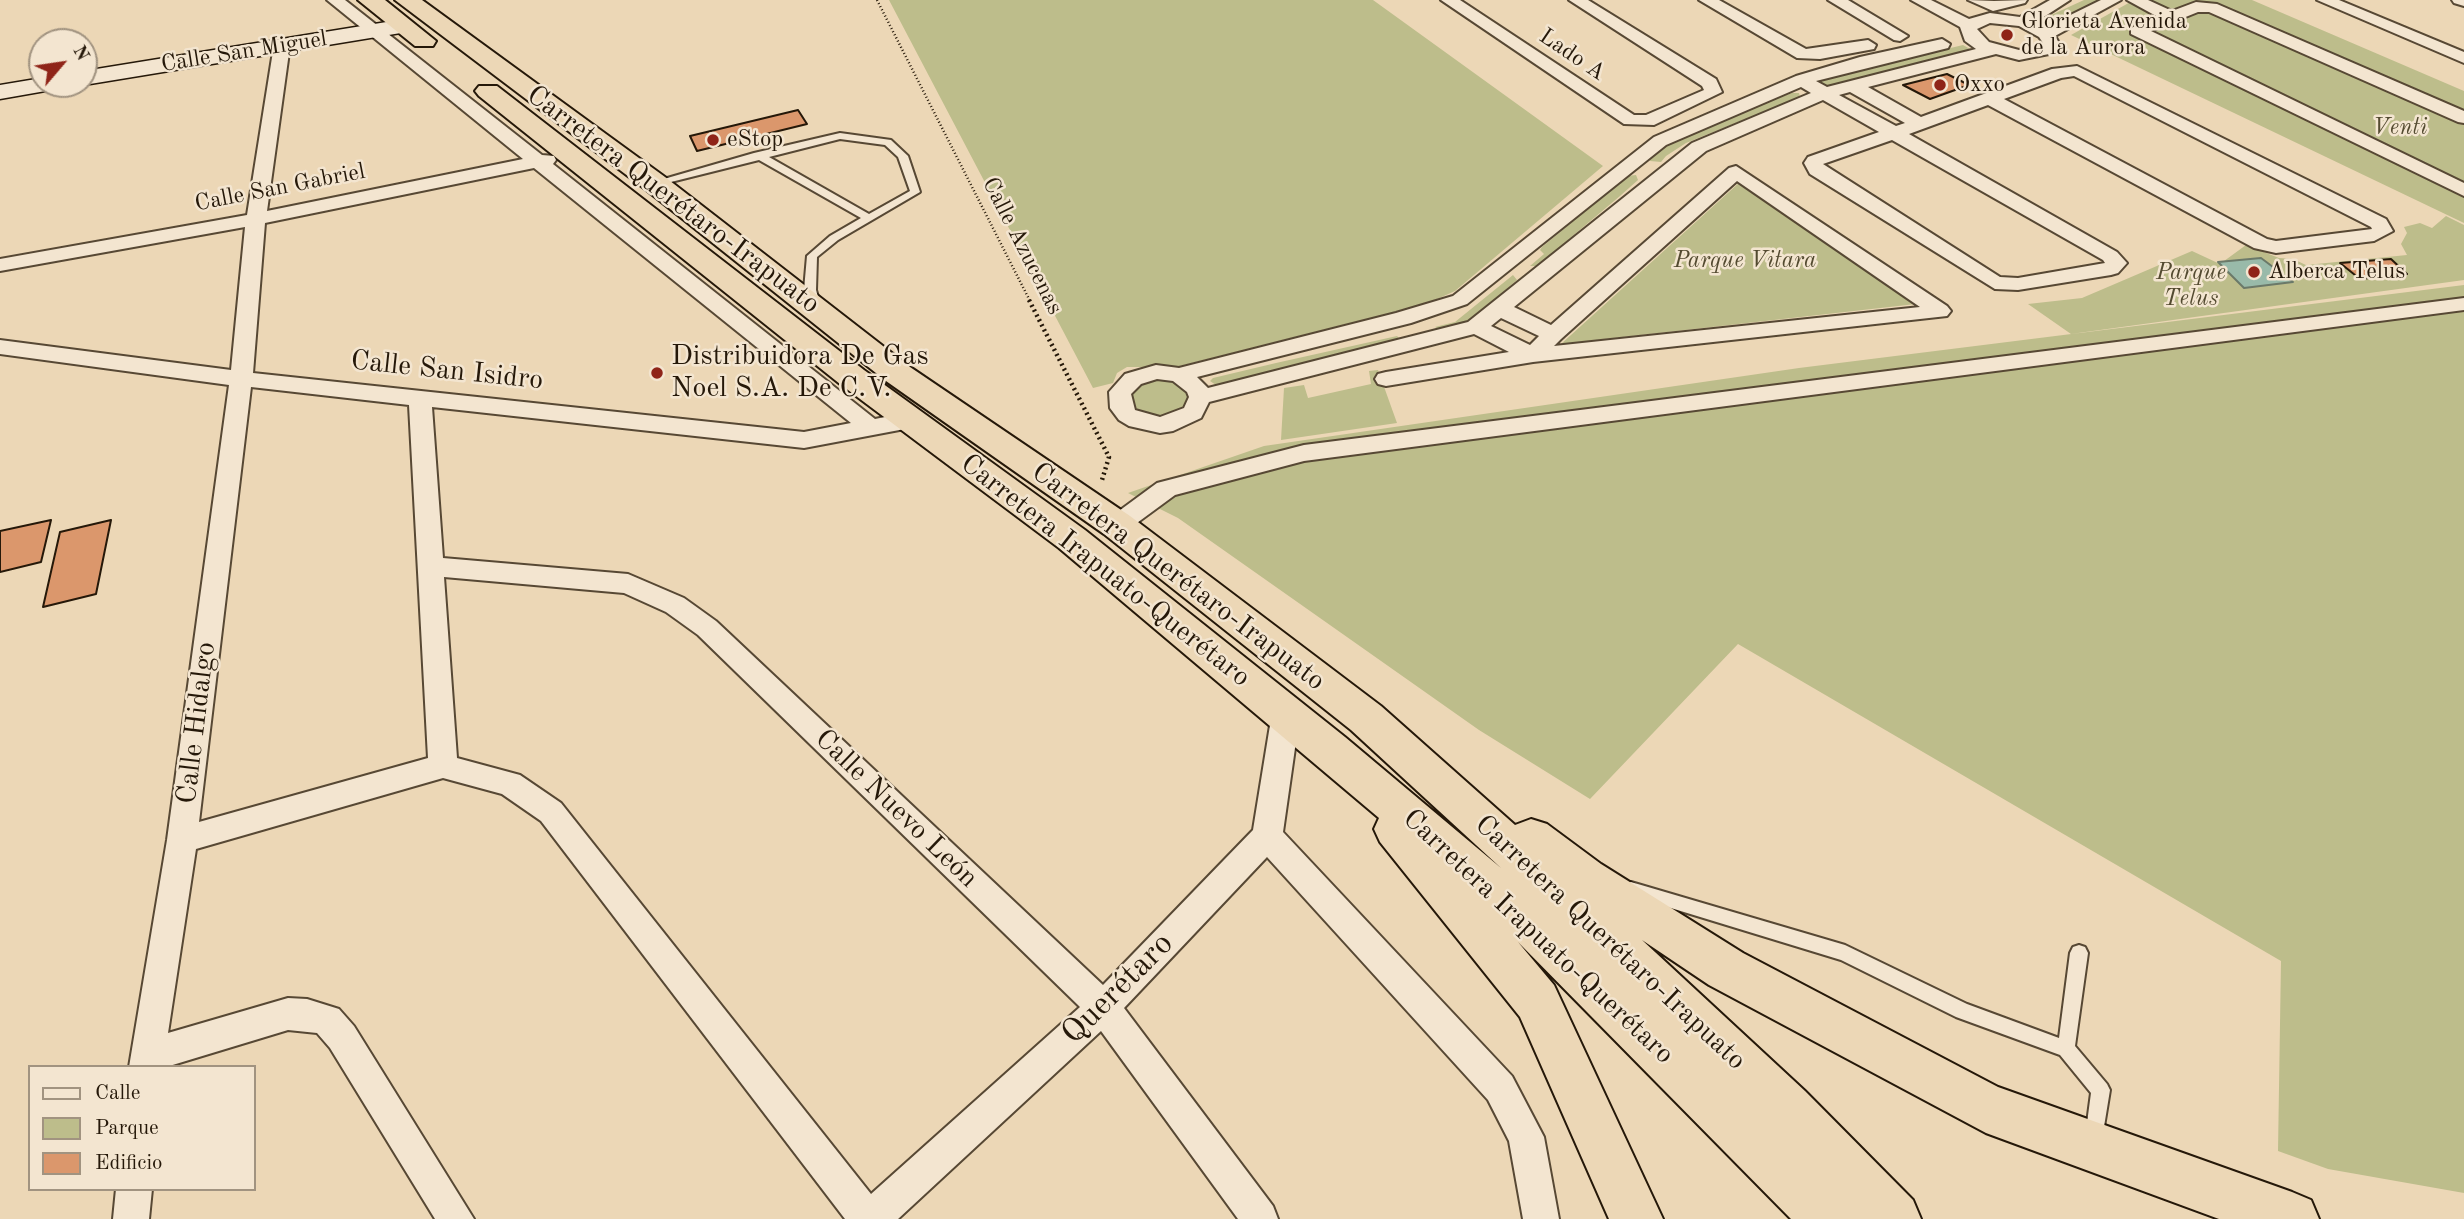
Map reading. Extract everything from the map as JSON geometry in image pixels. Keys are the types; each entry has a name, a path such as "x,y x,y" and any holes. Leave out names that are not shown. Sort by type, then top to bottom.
{"highway":[{"name":"Carretera Irapuato-Querétaro","path":"370,0 569,155 846,390 910,419 1072,539 1330,749 1516,909 1747,1134 1829,1219"},
{"name":"Carretera Querétaro-Irapuato","path":"395,19 655,183 898,373 1106,518 1366,718 1595,927 1787,1109 1894,1219"},
{"path":"1366,718 1585,878 1726,969 1986,1108 2292,1219"},
{"path":"1330,749 1537,1001 1636,1219"}],"street":[{"path":"335,0 395,19 536,162 846,390 872,428"},
{"name":"Lado A","path":"1449,0 1623,117 1636,122 1648,121 1710,95 1714,88 1577,0"},
{"path":"1707,0 1802,54 1820,54 1900,36 1836,0"},
{"path":"1919,0 1970,31 1992,50"},
{"path":"1200,397 1423,343 1476,327 1699,147 1825,93 1852,85 1992,50 2019,55 2042,53 2051,43 2046,34 2023,22 1990,18 1954,0"},
{"path":"1976,0 1993,6 2020,0"},
{"path":"2023,22 2062,0"},
{"path":"2135,0 2163,20"},
{"path":"2325,0 2464,58"},
{"path":"2046,34 2112,1 2163,20"},
{"path":"2464,118 2215,9 2196,6 2137,31 2464,190"},
{"path":"1179,375 1197,388 1200,397 1193,413 1173,423 1160,425 1137,421 1121,408 1120,392 1133,379 1156,372 1179,375 1445,306 1468,294 1634,161 1672,135 1802,80 1970,31 1990,18"},
{"name":"Calle San Miguel","path":"98,76 282,45 395,19"},
{"name":"Calle Hidalgo","path":"147,1061 182,840 241,379 256,219 282,45"},
{"path":"1802,80 1894,133 2110,256 2117,263 2116,267 2018,284 1995,283 1812,165 1815,161 1894,133 1991,99 2059,74 2071,71 2084,74 2379,223 2383,231 2374,235 2276,247 2261,244 1991,99"},
{"path":"1852,85 1920,124"},
{"path":"0,92 28,87"},
{"name":"Calle San Gabriel","path":"0,265 256,219 569,155"},
{"path":"1634,161 1665,173"},
{"path":"1386,379 1533,355 1940,311 1736,173 1553,334 1533,355"},
{"path":"1106,518 1184,482 1304,453 2464,304"},
{"path":"1500,309 1553,334"},
{"path":"1403,318 1423,343"},
{"path":"1476,327 1533,355"},
{"name":"Calle San Isidro","path":"0,347 241,379 804,440 910,419"},
{"path":"821,438 846,390"},
{"path":"420,397 443,766"},
{"name":"Calle Nuevo León","path":"431,566 628,584 675,605 707,628 1103,1007 1260,1219"},
{"path":"1286,713 1267,836 1500,1088 1526,1137 1541,1219"},
{"path":"182,840 443,766 509,783 551,812 870,1219"},
{"name":"Querétaro","path":"870,1219 1103,1007 1267,836"},
{"path":"147,1061 288,1014 327,1020 342,1037 456,1219"},
{"path":"131,1219 134,1191"}],"lane":[{"path":"655,183 840,136 888,142 903,156 915,191 834,238 812,256 810,289 816,309"},
{"path":"758,155 870,219"},
{"path":"1585,878 1675,900 1845,953 1962,1011 2066,1049 2101,1090 2093,1147"},
{"path":"2066,1049 2078,953"}],"path":[{"name":"Calle Azucenas","path":"877,0 1109,457 1106,518"}],"green space":[{"path":"889,0 1373,0 1603,166 1455,291 1426,304 1176,367 1127,367 1117,373 1113,383 1093,388"},
{"path":"2084,0 2106,0 2051,26 2038,21"},
{"name":"Venti","path":"2134,0 2252,0 2464,91 2464,223 2071,35"},
{"path":"1963,45 1970,49 1829,87 1820,84 1819,80"},
{"path":"1792,93 1799,93 1800,97 1686,143 1661,162 1650,161 1651,156 1670,144 1740,112"},
{"path":"1636,175 1638,180 1620,196 1537,266 1530,266 1544,254 1540,250 1542,247 1627,176"},
{"name":"Parque Vitara","path":"1740,182 1916,304 1561,344"},
{"name":"Parque Telus","path":"2446,216 2464,225 2464,280 2071,334 2028,304 2082,298 2192,251 2220,264 2246,245 2306,265 2407,255 2401,244 2407,233 2404,227 2420,223 2432,228"},
{"path":"1513,275 1517,280 1465,325 1444,332 1435,327 1455,322"},
{"path":"2464,285 2464,1193 2328,1169 2278,1151 2281,961 1738,644 1590,799 1479,730 1178,518 1128,493 1264,446 1799,368"},
{"path":"1397,336 1400,339 1391,344 1216,385 1210,381 1213,378"},
{"path":"1378,370 1397,423 1281,440 1284,388 1304,385 1308,398 1371,384 1369,371"},
{"path":"1159,377 1178,381 1188,392 1186,406 1162,417 1136,411 1130,406 1129,393 1140,382"}],"shaded area":[{"name":"Alberca Telus","path":"2261,258 2293,282 2244,288 2218,262"}],"building":[{"path":"1947,74 1969,85 1930,99 1903,85"},
{"path":"798,110 807,124 697,151 690,136"},
{"path":"2391,259 2407,274 2360,279 2340,263"},
{"path":"51,520 41,562 0,572 0,531"},
{"path":"111,520 96,594 43,607 60,532"}],"place":[{"name":"Glorieta Avenida de la Aurora","path":"2007,35"},
{"name":"Oxxo","path":"1940,85"},
{"name":"eStop","path":"713,140"},
{"name":"Alberca Telus","path":"2254,272"},
{"name":"Distribuidora De Gas Noel S.A. De C.V.","path":"657,373"}]}
